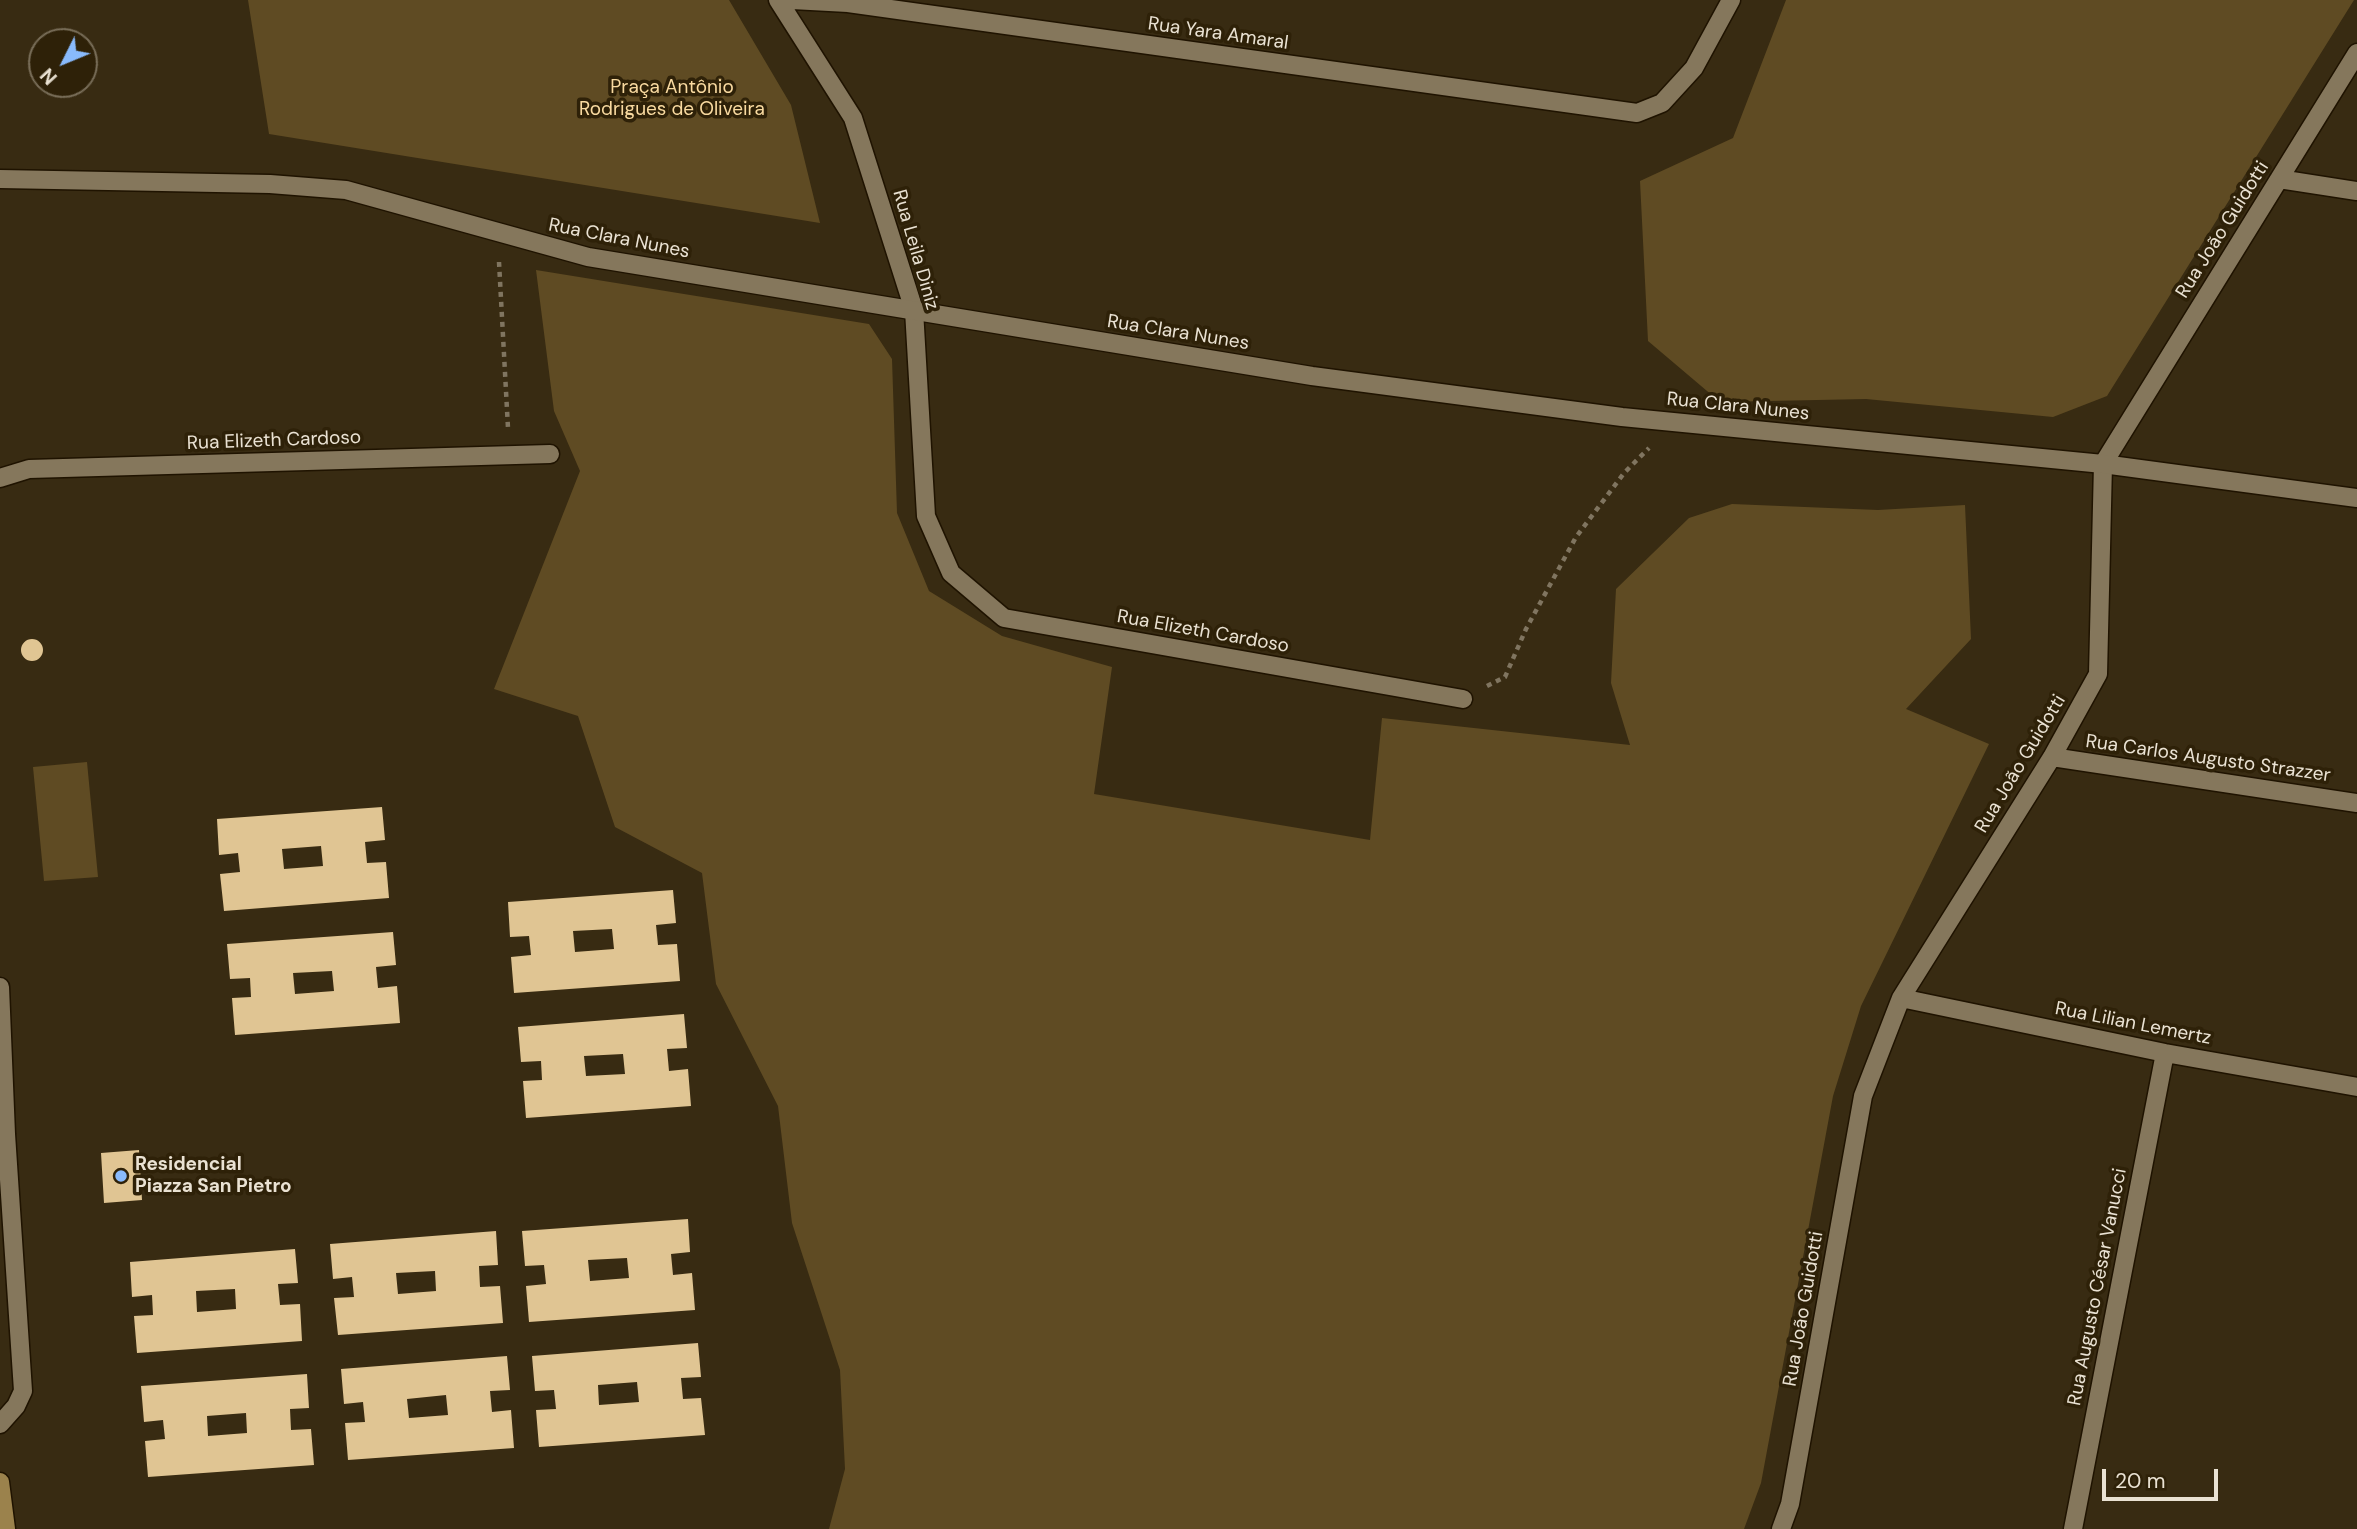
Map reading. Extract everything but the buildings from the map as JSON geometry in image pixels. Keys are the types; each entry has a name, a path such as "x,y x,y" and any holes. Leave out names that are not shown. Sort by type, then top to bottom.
{"main road":[{"path":"0,1482 6,1529"}],"street":[{"name":"Rua Leila Diniz","path":"778,0 853,118 914,310 926,516 951,573"},
{"name":"Rua Yara Amaral","path":"792,0 848,3 1637,113 1662,103 1694,68 1731,0"},
{"name":"Rua João Guidotti","path":"1781,1529 1790,1504 1863,1096 1901,998 2052,757 2098,674 2104,464 2357,53"},
{"name":"Rua Clara Nunes","path":"0,179 270,184 346,190 588,257 1311,376 1674,422 2104,464 2357,498"},
{"path":"2279,179 2357,191"},
{"name":"Rua Elizeth Cardoso","path":"0,478 29,469 550,454"},
{"name":"Rua Elizeth Cardoso","path":"951,573 1004,618 1463,699"},
{"name":"Rua Carlos Augusto Strazzer","path":"2052,757 2357,803"},
{"path":"0,987 6,1134 23,1391 16,1406 0,1424"},
{"name":"Rua Lilian Lemertz","path":"1901,998 2165,1053 2357,1087"},
{"name":"Rua Augusto César Vanucci","path":"2073,1529 2165,1053"}],"path":[{"path":"498,233 509,454"},
{"path":"1463,699 1505,677 1526,629 1576,537 1624,473 1674,422"}],"green space":[{"name":"Praça Antônio Rodrigues de Oliveira","path":"248,0 729,0 791,105 820,223 269,134"},
{"path":"1786,0 2354,0 2107,396 2053,417 1866,399 1720,402 1648,341 1640,181 1733,138"},
{"path":"536,270 869,324 892,359 897,513 929,591 1002,636 1112,667 1094,794 1370,840 1382,718 1630,745 1611,683 1616,589 1689,518 1732,504 1878,510 1965,505 1971,639 1906,709 1989,744 1861,1006 1833,1096 1761,1483 1744,1529 829,1529 845,1469 840,1370 792,1223 778,1106 716,984 702,873 615,827 578,716 494,689 580,471 554,411"},
{"path":"87,762 98,877 44,881 33,767"}],"place":[{"name":"Residencial Piazza San Pietro","path":"121,1176"}]}
